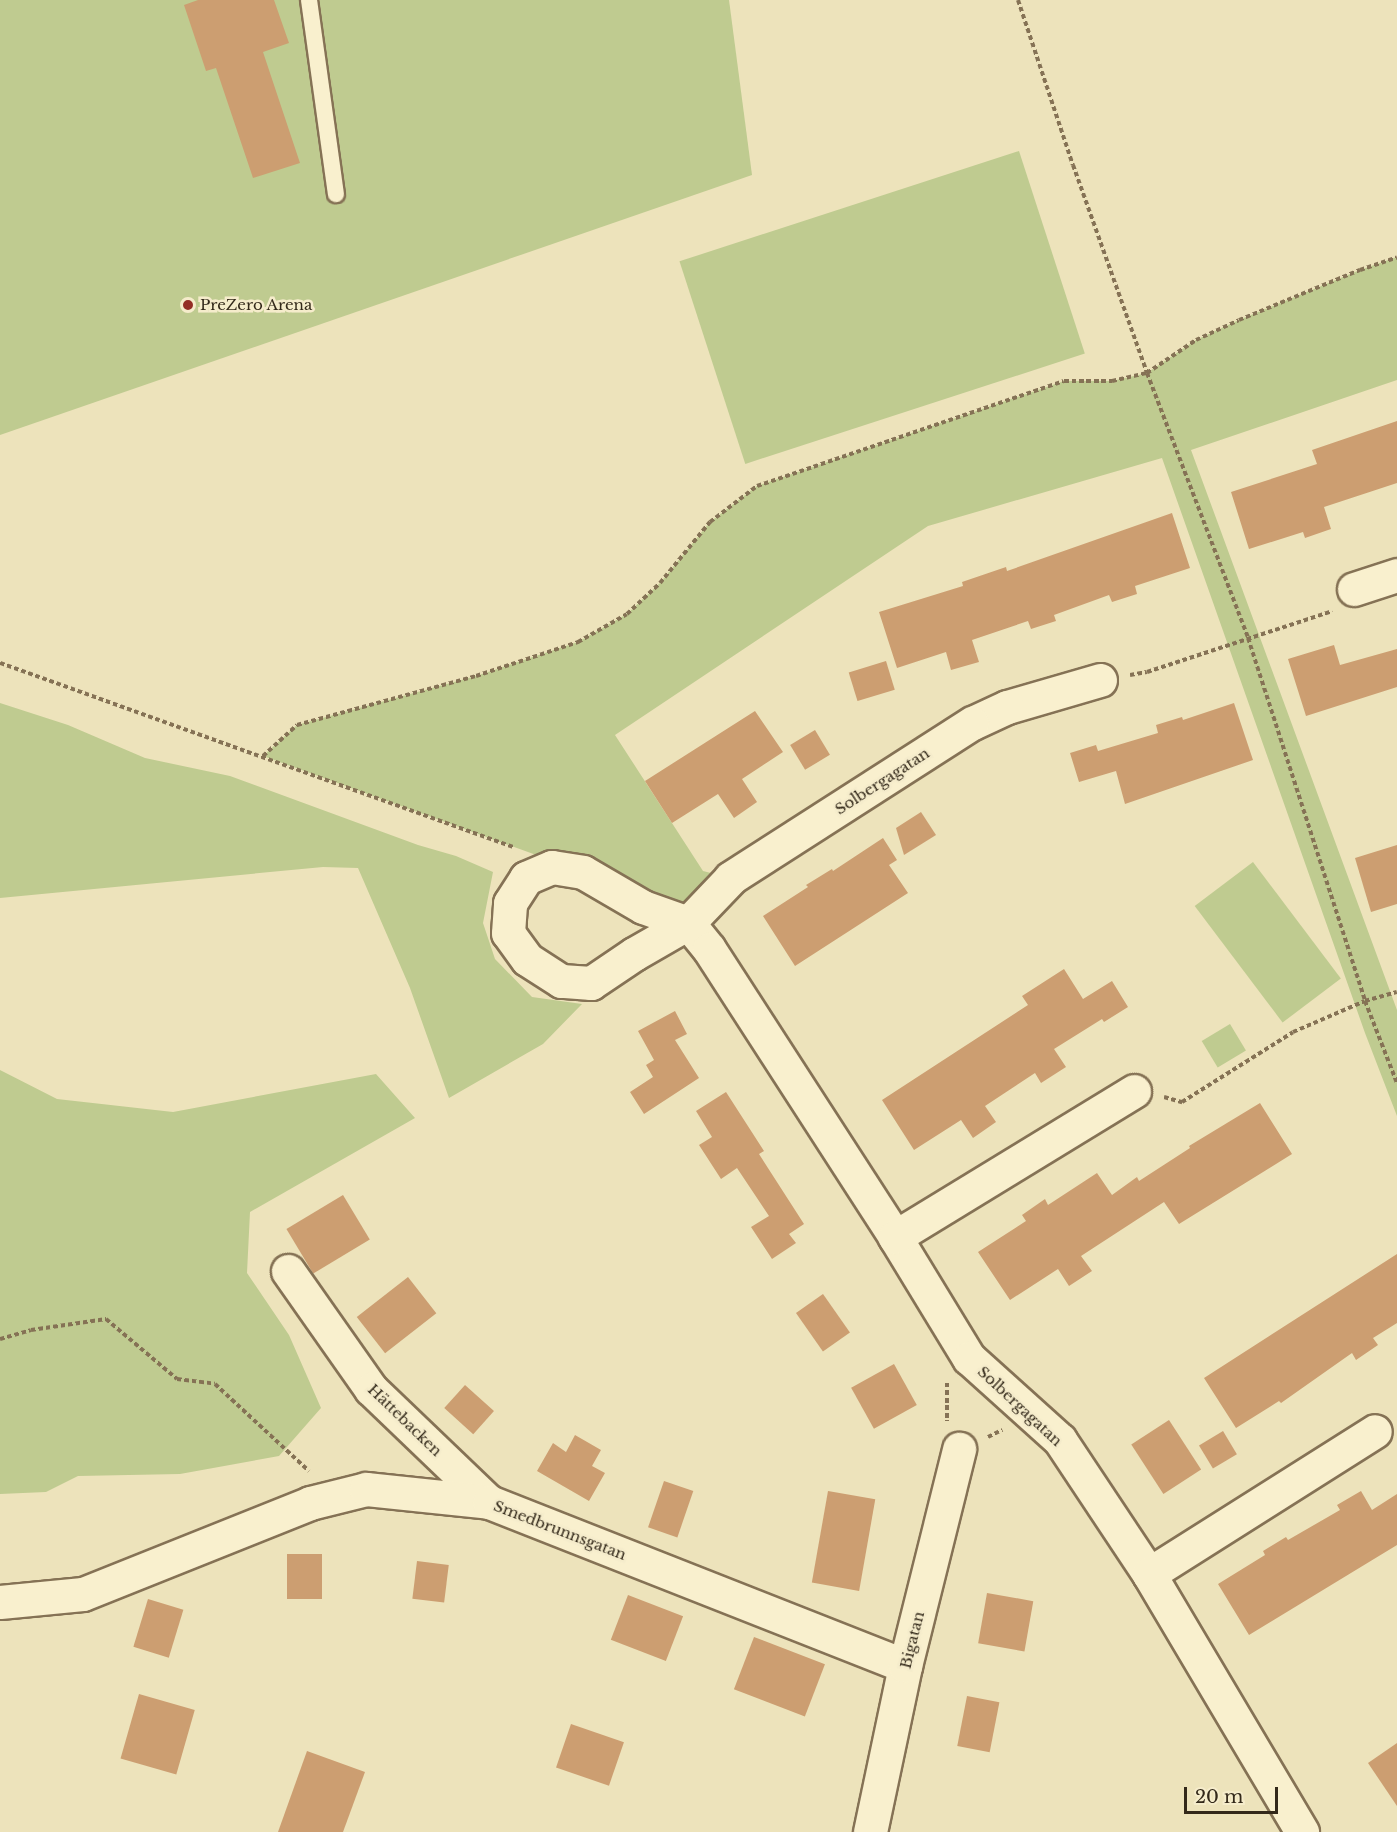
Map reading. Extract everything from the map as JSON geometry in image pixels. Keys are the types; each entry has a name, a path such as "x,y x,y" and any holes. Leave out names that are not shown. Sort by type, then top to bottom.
{"street":[{"path":"1354,589 1397,575"},
{"name":"Solbergagatan","path":"1100,680 1007,707 972,723 731,878 688,923 634,954 591,983 561,981 526,959 508,933 510,903 526,878 552,867 583,872 643,907 688,923 709,949 895,1237 969,1358 1060,1440 1149,1574 1302,1832"},
{"path":"895,1237 1134,1091"},
{"name":"Hättebacken","path":"288,1271 371,1389 489,1502"},
{"path":"1149,1574 1375,1431"},
{"name":"Bigatan","path":"870,1832 905,1666 959,1449"},
{"name":"Smedbrunnsgatan","path":"0,1602 83,1594 299,1507 366,1489 489,1502 905,1666"}],"lane":[{"path":"309,0 336,194"}],"path":[{"path":"1018,0 1073,165 1147,373 1248,638 1365,1001 1397,1083"},
{"path":"262,756 297,725 476,676 578,642 627,614 660,583 710,522 757,486 1064,381 1112,381 1147,373 1196,340 1239,320 1359,270 1397,257"},
{"path":"1100,680 1147,672 1336,609 1354,589"},
{"path":"0,663 519,849"},
{"path":"1134,1091 1182,1102 1293,1032 1365,1001 1397,992"},
{"path":"0,1339 31,1330 106,1319 177,1379 215,1384 336,1496"},
{"path":"953,1332 947,1366 947,1420 959,1449"}],"green space":[{"name":"PreZero Arena","path":"0,0 729,0 752,175 0,435"},
{"path":"1019,151 1085,354 745,464 679,261"},
{"path":"1397,257 1397,380 1191,450 1397,1010 1397,1116 1365,1033 1162,458 928,526 615,735 703,871 731,878 688,923 583,872 263,756 297,725 476,676 578,642 627,614 660,583 710,522 757,486 1064,381 1112,381 1147,373 1196,340 1239,320"},
{"path":"0,703 68,725 145,758 230,776 418,845 456,856 493,872 483,923 495,959 532,997 582,1004 543,1044 449,1098 410,988 358,868 323,867 0,898"},
{"path":"1253,862 1341,979 1283,1023 1195,906"},
{"path":"1230,1024 1246,1051 1218,1068 1202,1041"},
{"path":"0,1070 57,1099 173,1112 376,1074 415,1118 250,1212 247,1273 289,1335 321,1408 279,1456 180,1474 78,1476 46,1492 0,1494"}],"building":[{"path":"198,0 274,0 289,43 263,52 300,163 253,178 216,68 206,71 184,5"},
{"path":"1397,421 1397,483 1324,507 1331,529 1305,538 1303,532 1249,549 1231,492 1317,464 1312,450"},
{"path":"1172,513 1190,568 1135,586 1137,594 1112,602 1109,595 1054,615 1056,621 1031,629 1028,621 972,640 979,662 951,670 946,652 897,668 879,612 963,586 962,582 1006,567 1007,571"},
{"path":"1334,645 1340,665 1397,649 1397,687 1306,716 1288,659"},
{"path":"886,661 895,690 857,701 849,672"},
{"path":"1234,703 1253,760 1125,804 1116,771 1079,782 1070,753 1096,745 1098,751 1158,733 1156,725 1182,717 1183,720"},
{"path":"755,711 783,752 742,779 757,802 734,818 718,794 672,823 645,781"},
{"path":"815,730 830,755 805,770 790,745"},
{"path":"921,812 936,835 904,855 896,828"},
{"path":"883,838 897,860 889,865 908,893 795,966 763,916 808,887 806,885 832,869 833,871"},
{"path":"1397,845 1397,904 1371,912 1355,858"},
{"path":"1064,969 1083,999 1112,981 1128,1007 1104,1022 1102,1019 1054,1049 1066,1067 1041,1083 1035,1073 985,1106 996,1122 973,1138 961,1120 914,1150 882,1100 1028,1005 1022,996"},
{"path":"675,1011 687,1034 675,1040 699,1078 644,1114 630,1092 653,1077 646,1065 654,1060 638,1031"},
{"path":"726,1092 764,1151 759,1154 804,1224 789,1234 796,1243 772,1259 751,1227 769,1216 737,1168 721,1179 699,1145 712,1137 696,1111"},
{"path":"1260,1103 1292,1154 1179,1224 1164,1202 1081,1256 1092,1271 1069,1286 1058,1269 1010,1300 978,1252 1026,1221 1022,1215 1045,1199 1048,1205 1097,1173 1112,1195 1137,1177 1139,1181 1190,1148 1189,1146"},
{"path":"343,1195 370,1240 313,1274 286,1229"},
{"path":"1397,1254 1397,1323 1373,1338 1378,1345 1356,1360 1352,1353 1281,1403 1279,1401 1236,1428 1204,1378"},
{"path":"408,1277 436,1313 385,1353 357,1317"},
{"path":"823,1294 850,1333 823,1351 796,1313"},
{"path":"894,1364 917,1405 874,1429 851,1388"},
{"path":"465,1385 494,1411 473,1434 444,1408"},
{"path":"1169,1420 1201,1469 1163,1494 1131,1445"},
{"path":"1223,1431 1237,1454 1213,1469 1199,1445"},
{"path":"575,1435 601,1450 592,1466 605,1473 589,1501 537,1471 553,1443 566,1452"},
{"path":"664,1481 693,1491 677,1537 648,1527"},
{"path":"828,1491 875,1499 859,1591 812,1583"},
{"path":"1361,1491 1372,1510 1397,1494 1397,1545 1249,1635 1218,1584 1265,1555 1263,1551 1286,1537 1288,1540 1340,1510 1337,1505"},
{"path":"287,1554 322,1554 322,1599 287,1599"},
{"path":"417,1561 449,1565 444,1603 412,1599"},
{"path":"987,1593 1033,1601 1024,1651 978,1643"},
{"path":"628,1595 683,1616 666,1661 611,1640"},
{"path":"148,1599 183,1610 169,1658 133,1647"},
{"path":"754,1637 825,1664 805,1717 734,1689"},
{"path":"139,1694 195,1710 176,1774 121,1758"},
{"path":"967,1696 999,1702 990,1752 957,1746"},
{"path":"571,1724 624,1742 609,1786 556,1767"},
{"path":"1397,1743 1397,1806 1368,1763"},
{"path":"307,1751 365,1772 343,1832 278,1832"}],"place":[{"name":"PreZero Arena","path":"188,305"}]}
